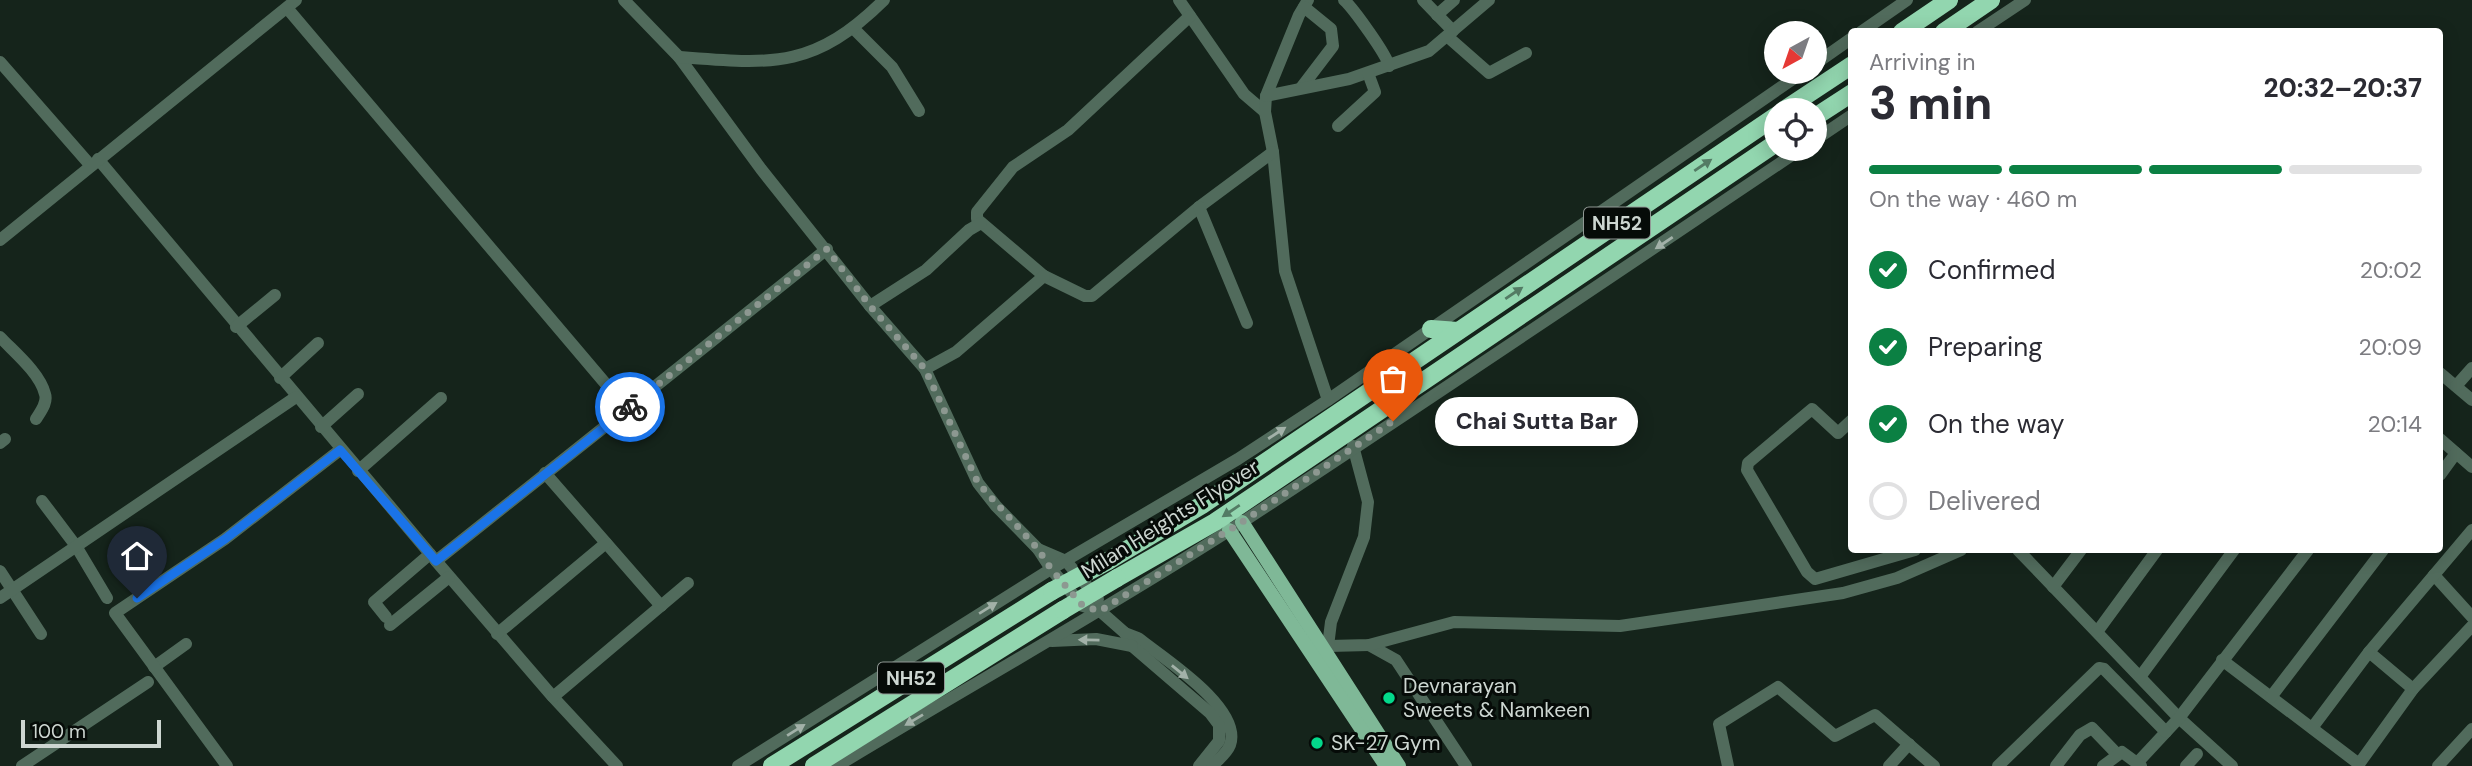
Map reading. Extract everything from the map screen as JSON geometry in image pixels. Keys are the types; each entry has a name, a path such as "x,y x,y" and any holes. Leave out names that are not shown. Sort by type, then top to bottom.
{"highway":[{"path":"1908,28 1949,0"},
{"path":"1950,28 1991,0"},
{"path":"1802,98 1848,68"},
{"path":"1827,109 1848,96"},
{"name":"NH52","path":"1458,331 1764,124"},
{"name":"Milan Heights Flyover","path":"814,766 1063,610 1215,522 1368,418 1468,362 1508,324 1764,151"},
{"path":"1431,329 1458,331"},
{"name":"Milan Heights Flyover","path":"772,766 1052,591 1202,505 1458,331"}],"main road":[{"path":"1236,526 1399,766"},
{"path":"1325,655 1386,766"}],"street":[{"path":"624,0 679,57 761,169 870,306 925,369 978,483 1038,549 1051,569 1083,606 1100,611 1125,633 1138,638 1223,709 1232,732 1230,746 1212,766"},
{"path":"679,57 762,63 822,49 855,29 884,0"},
{"path":"1179,0 1244,94 1265,112"},
{"path":"1344,0 1355,10 1362,26 1387,56 1389,66"},
{"path":"1423,0 1450,34 1489,73 1526,53"},
{"path":"1437,15 1454,0"},
{"path":"1266,96 1368,73 1429,51 1489,0"},
{"path":"1867,28 1907,0"},
{"path":"1983,28 2025,0"},
{"path":"0,240 292,4 627,409"},
{"path":"1301,88 1333,46 1331,29 1306,4 1266,96 1265,112 1273,152 1285,271 1328,400"},
{"path":"1190,16 1068,130 1013,167 975,215 1044,276 1085,296 1092,296 1199,207 1273,152"},
{"path":"855,29 892,67 919,111"},
{"path":"1827,56 1848,41"},
{"path":"0,62 94,162 497,634 617,766"},
{"path":"1338,126 1375,92 1368,73"},
{"path":"738,766 1051,569 1237,458 1328,400 1786,84"},
{"path":"1827,132 1848,118"},
{"path":"837,766 1100,611 1236,526 1353,446 1468,362 1782,161"},
{"path":"1199,207 1247,323"},
{"path":"870,306 926,270 969,230 981,223"},
{"path":"449,577 388,621 374,602 627,409 827,249"},
{"path":"925,369 956,352 1044,276"},
{"path":"236,327 275,295"},
{"path":"0,337 24,363 45,394 45,402 36,419"},
{"path":"280,378 317,343"},
{"path":"2456,386 2472,368"},
{"path":"2443,378 2472,400"},
{"path":"321,426 358,394"},
{"path":"0,598 296,397"},
{"path":"358,471 441,398"},
{"path":"1848,424 1838,433 1812,409 1746,467 1811,576 1820,580 1903,553"},
{"path":"2443,442 2472,467"},
{"path":"1353,446 1368,502 1364,537 1331,622 1325,655 1454,622 1620,626 1843,593 1872,585 1954,553"},
{"path":"227,766 115,613 225,539 340,450"},
{"path":"2443,471 2456,453"},
{"path":"545,472 661,606"},
{"path":"42,501 76,546 107,598"},
{"path":"2312,728 2369,652 2472,530"},
{"path":"497,634 607,543"},
{"path":"1038,549 1066,561 1099,600 1100,611"},
{"path":"1913,553 1919,568"},
{"path":"2021,553 2179,718 2232,766"},
{"path":"2053,587 2079,553"},
{"path":"2097,632 2155,553"},
{"path":"2140,677 2232,553"},
{"path":"2103,766 2117,754 2126,753 2139,764 2179,718 2306,553"},
{"path":"2271,697 2381,553"},
{"path":"1866,566 1863,575 1872,585"},
{"path":"0,571 41,634"},
{"path":"2434,575 2472,618"},
{"path":"553,697 688,583"},
{"path":"2222,660 2360,765 2413,690 2472,625"},
{"path":"1125,633 1132,646 1210,713 1219,725 1219,741 1199,766"},
{"path":"1046,642 1096,639 1132,646"},
{"path":"154,667 186,644"},
{"path":"1369,645 1396,660 1466,766"},
{"path":"2369,652 2413,690"},
{"path":"1998,766 2099,668 2104,668 2166,732"},
{"path":"22,766 148,682"},
{"path":"1728,766 1719,724 1778,687 1835,736 1875,715 1934,766"},
{"path":"2056,766 2080,735 2092,728 2117,754"},
{"path":"2438,766 2472,729"},
{"path":"1889,766 1909,744"},
{"path":"2186,766 2197,754"}],"way so far":[{"path":"630,407 827,249 870,306 925,369 978,483 996,506 1038,549 1051,569 1083,606 1100,611 1242,522 1393,421"}],"place":[{"name":"Chai Sutta Bar","path":"1393,421"},
{"name":"Devnarayan Sweets & Namkeen","path":"1389,698"},
{"name":"SK-27 Gym","path":"1317,743"}],"route":[{"path":"137,598 225,539 340,450 436,561 630,407"}]}
